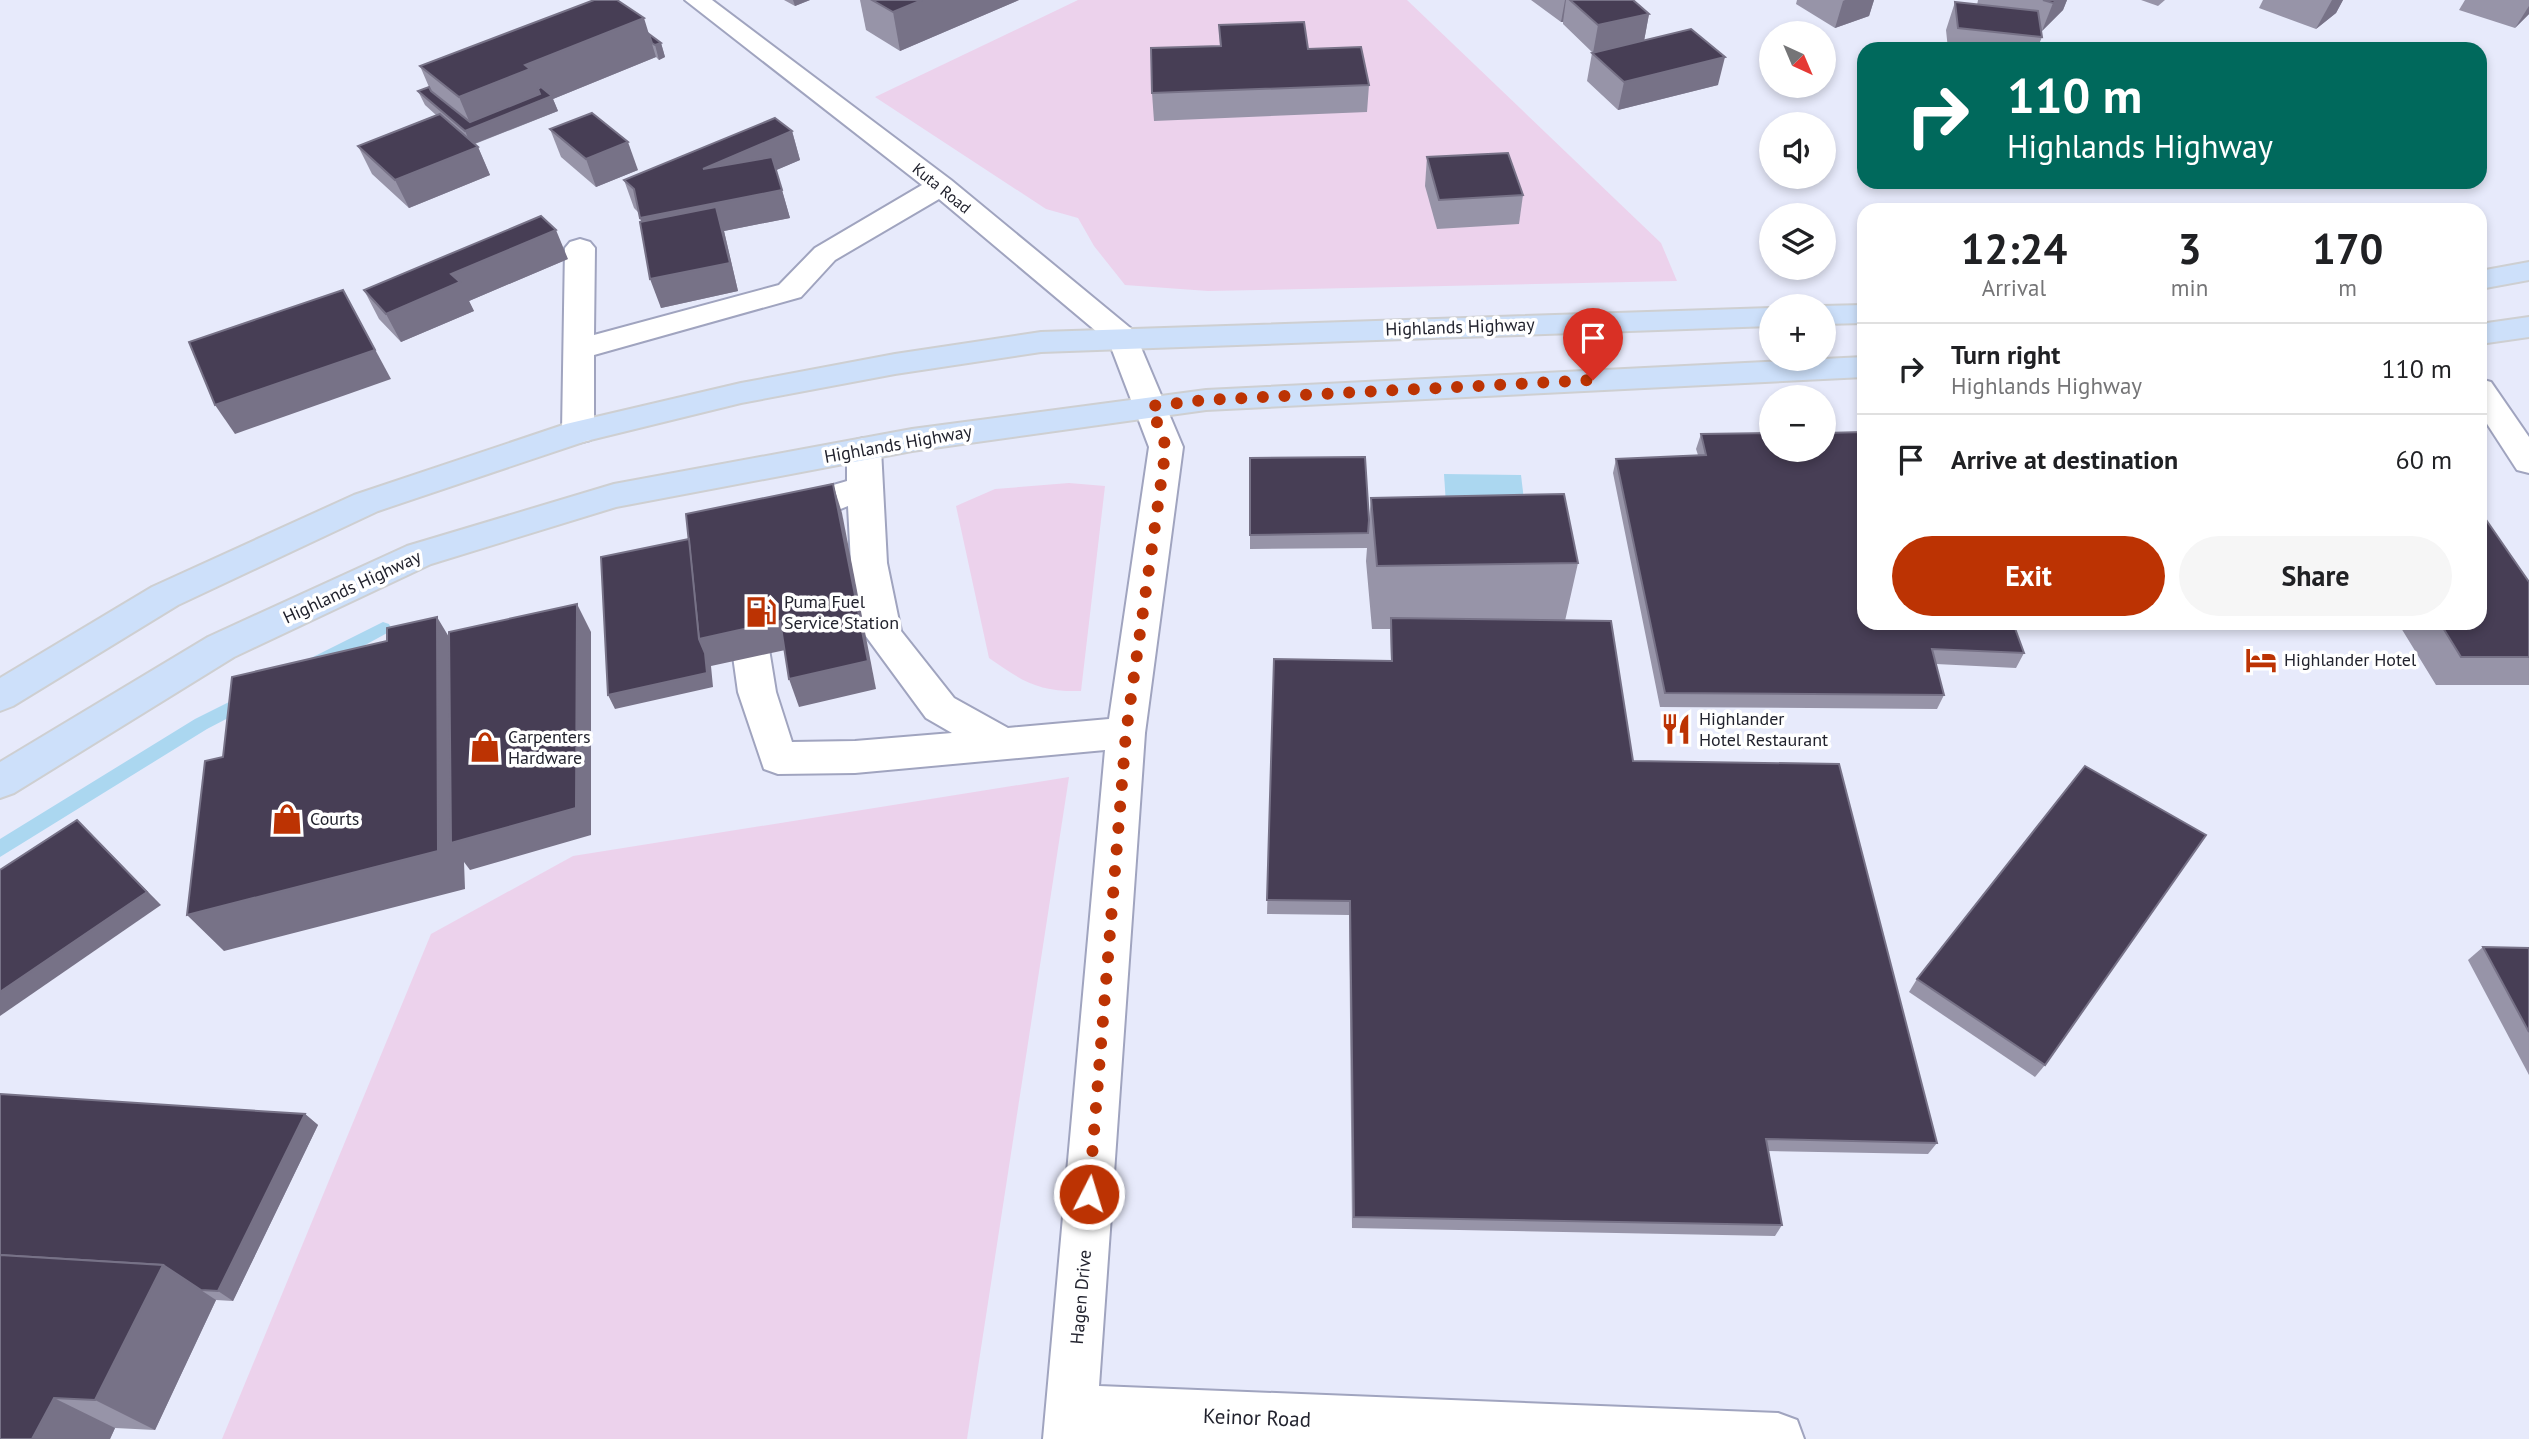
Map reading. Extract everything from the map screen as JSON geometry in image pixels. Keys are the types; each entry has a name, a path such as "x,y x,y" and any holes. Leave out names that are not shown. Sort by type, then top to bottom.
{"main road":[{"path":"2487,279 2529,271"},
{"path":"1836,315 1857,314"},
{"name":"Highlands Highway","path":"0,696 165,596 366,503 578,432 741,393 895,364 1041,342 1759,317"},
{"path":"2487,333 2529,327"},
{"name":"Highlands Highway","path":"0,782 221,647 419,555 614,496 912,440 1151,406 1219,399 1857,367"}],"street":[{"name":"Kuta Road","path":"697,0 942,186 1123,338 1151,406"},
{"path":"577,351 790,291 825,254 942,186"},
{"path":"578,432 580,248"},
{"path":"2487,399 2529,462"},
{"name":"Hagen Drive","path":"1070,1425 1126,733 1166,447 1151,406"},
{"path":"864,449 869,563 883,635 940,708 1003,744"},
{"path":"864,488 802,509 749,556 757,692 778,758 855,757 1126,733"},
{"name":"Keinor Road","path":"1070,1425 1777,1439"}],"shaded area":[{"path":"1078,0 1407,0 1661,243 1677,281 1208,291 1125,285 1094,246 1078,218 1046,209 875,97"},
{"path":"1069,483 1105,486 1081,691 1054,690 1032,684 989,658 956,506 995,489"},
{"path":"1069,777 967,1439 222,1439 431,934 573,856"}],"water":[{"path":"1444,474 1521,475 1530,550 1449,549"}],"building":[{"path":"594,0 617,0 644,18 525,65 530,69 459,97 420,66"},
{"path":"872,0 922,0 893,12"},
{"path":"1570,0 1633,0 1649,14 1598,25"},
{"path":"1955,2 2038,11 2042,37 1958,28"},
{"path":"1304,22 1308,49 1361,47 1369,85 1152,93 1151,48 1221,46 1219,25"},
{"path":"1691,29 1725,57 1624,82 1592,53"},
{"path":"649,34 661,43 652,43"},
{"path":"429,87 470,122 540,94 538,89 541,87 552,96 465,131 418,91"},
{"path":"592,113 628,142 586,159 550,129"},
{"path":"440,114 478,147 395,180 358,146"},
{"path":"775,118 792,131 703,169 772,157 782,190 640,218 634,189 624,180"},
{"path":"1508,153 1523,195 1439,200 1427,157"},
{"path":"716,207 730,263 650,279 640,222"},
{"path":"541,216 556,230 451,274 460,282 386,314 364,290"},
{"path":"343,290 375,350 215,405 189,342"},
{"path":"1857,432 1857,630 2016,630 2024,653 1932,649 1944,695 1665,693 1616,459 1706,455 1701,434 1759,433 1759,462 1836,462 1836,433"},
{"path":"1365,457 1368,533 1250,535 1250,458"},
{"path":"833,484 868,661 789,679 780,621 699,639 686,514"},
{"path":"1564,494 1578,563 1377,566 1371,498"},
{"path":"2487,521 2529,582 2529,657 2461,657 2444,630 2487,630"},
{"path":"689,539 699,639 705,653 707,673 608,695 601,557"},
{"path":"577,604 576,808 451,843 449,632"},
{"path":"437,617 438,851 187,915 205,761 223,757 232,677 387,641 387,628"},
{"path":"1391,618 1611,621 1633,761 1839,764 1937,1143 1766,1139 1782,1225 1354,1217 1350,901 1267,900 1274,659 1392,661"},
{"path":"2085,766 2206,835 2045,1065 1917,979"},
{"path":"77,820 147,892 0,992 0,870"},
{"path":"2483,947 2529,948 2529,1032"},
{"path":"0,1094 305,1114 218,1291 201,1290 163,1265 0,1255"},
{"path":"0,1255 163,1265 95,1400 54,1398 32,1439 0,1439"}],"waterway":[{"path":"317,663 383,628"},
{"path":"0,849 201,724 249,699"}],"place":[{"name":"Puma Fuel Service Station","path":"761,612"},
{"name":"Highlander Hotel","path":"2261,660"},
{"name":"Highlander Hotel Restaurant","path":"1676,729"},
{"name":"Carpenters Hardware","path":"485,747"},
{"name":"Courts","path":"287,819"}],"route":[{"path":"1089,1194 1126,733 1166,447 1151,406 1206,400 1593,380"}]}
